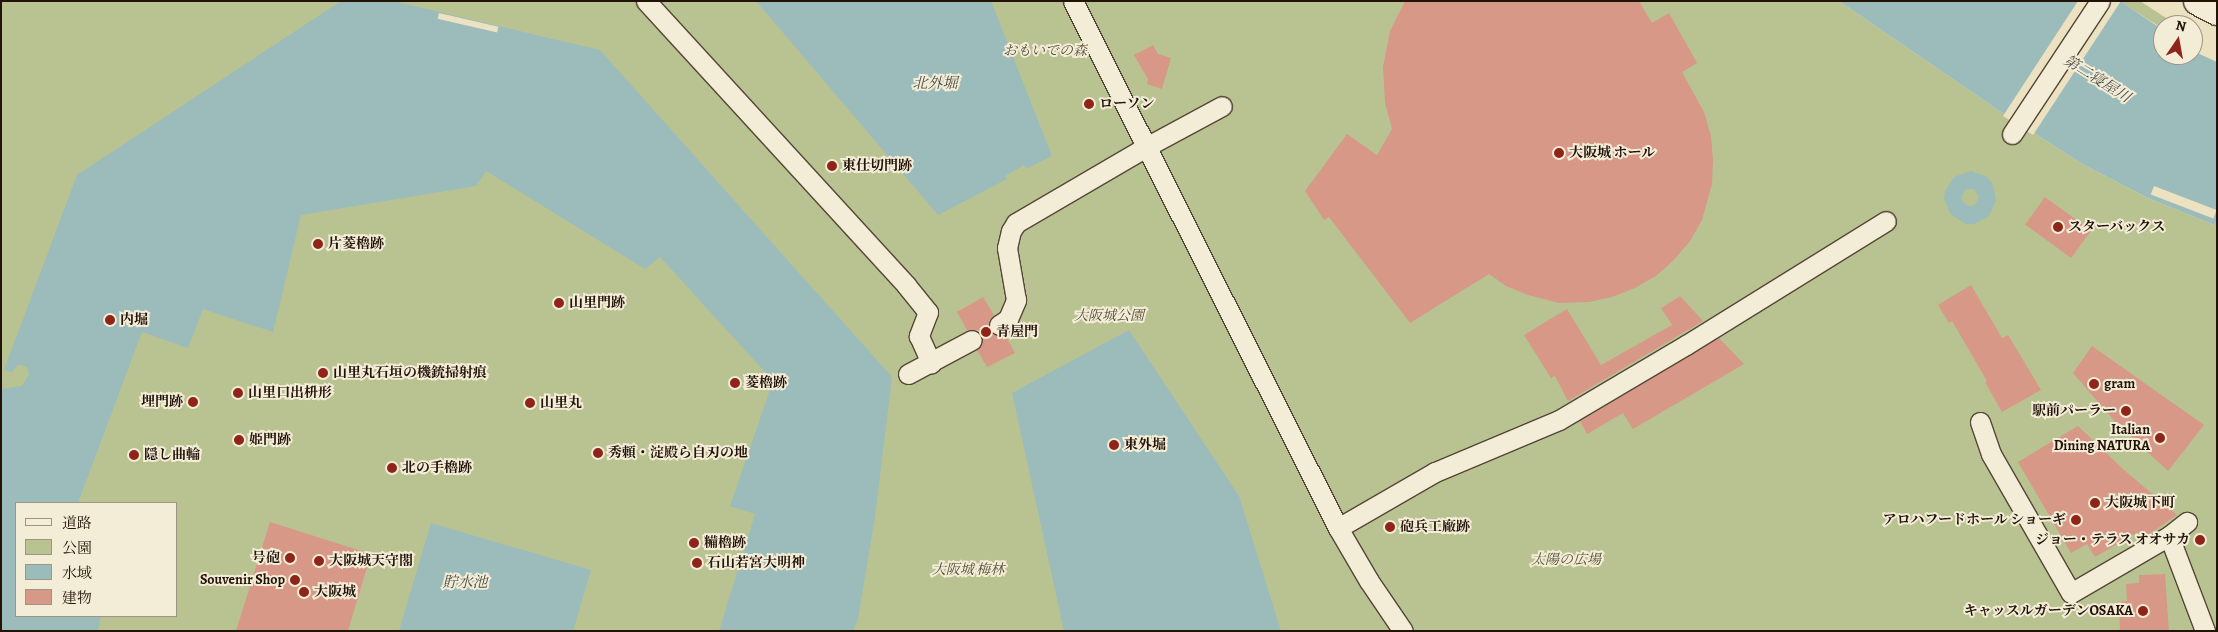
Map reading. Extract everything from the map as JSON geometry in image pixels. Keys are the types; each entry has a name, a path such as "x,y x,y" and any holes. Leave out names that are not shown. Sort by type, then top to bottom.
{"street":[{"path":"646,1 906,284 928,312 919,336 931,363"},
{"path":"1073,1 1338,528 1369,581 1403,631"},
{"path":"2012,134 2100,1"},
{"path":"2198,1 2217,11"},
{"path":"1000,325 1008,319 1016,300 1007,248 1011,231 1016,223 1146,147 1222,106"},
{"path":"1338,528 1435,472 1559,420 1686,345 1886,221"},
{"path":"908,374 972,340"},
{"path":"1980,422 1991,454 2071,593 2169,536 2187,522"},
{"path":"2169,536 2205,631"}],"green space":[{"name":"大阪城公園","path":"1,1 1839,1 2004,114 2084,165 2150,199 2217,226 2217,631 1,631"},
{"path":"2140,1 2162,15 2153,15 2153,23 2121,2"}],"water":[{"name":"内堀","path":"341,1 393,1 600,50 892,377 875,517 858,619 853,631 719,631 755,514 730,506 773,381 660,257 645,269 486,171 476,186 301,215 273,332 203,309 188,348 142,332 78,502 15,502 15,617 101,617 98,631 1,631 1,389 22,386 29,374 27,367 22,365 18,365 12,372 4,370 77,175"},
{"name":"北外堀","path":"756,1 991,1 1052,156 1026,169 1024,165 1005,176 1007,179 938,215"},
{"name":"第二寝屋川","path":"1839,1 2120,1 2153,23 2153,65 2203,65 2203,56 2217,62 2217,226 2150,199 2084,165 2004,114"},
{"path":"1971,171 1987,177 1993,184 1996,200 1989,216 1974,224 1966,224 1951,215 1944,199 1945,191 1954,177","holes":["1974,189 1979,197 1975,205 1966,205 1961,198 1965,190"]},
{"name":"東外堀","path":"1129,330 1239,496 1281,631 1064,631 1012,393"},
{"name":"貯水池","path":"431,523 591,570 573,631 399,631"}],"pier":[{"path":"2078,1 2121,1 2033,135 2003,116"},
{"path":"439,13 498,27 497,33 438,19"},
{"path":"2154,186 2217,210 2213,218 2151,194"}],"building":[{"name":"大阪城 ホール","path":"1405,1 1639,1 1652,23 1669,13 1697,63 1682,72 1704,112 1711,136 1713,160 1712,184 1702,220 1690,241 1674,260 1656,276 1635,288 1612,297 1589,302 1559,303 1528,295 1506,286 1489,274 1410,323 1329,217 1324,220 1305,191 1347,134 1377,155 1392,129 1385,103 1383,67 1390,31"},
{"path":"1153,45 1158,54 1171,58 1162,89 1147,84 1148,79 1134,55"},
{"name":"スターバックス","path":"2045,197 2091,231 2071,258 2025,225"},
{"path":"1971,285 2002,338 2008,335 2041,390 2002,412 1985,382 1987,381 1952,321 1949,323 1938,305"},
{"path":"1680,296 1703,321 1568,401 1555,376 1551,378 1524,335 1567,309 1601,365 1672,325 1661,308"},
{"name":"青屋門","path":"983,297 994,315 989,320 989,331 994,335 1005,335 1015,353 987,367 977,350 982,346 982,335 978,330 967,330 957,312"},
{"path":"1719,338 1744,364 1633,429 1623,413 1587,434 1580,421"},
{"path":"2092,346 2204,425 2168,471 2118,425 2073,373"},
{"path":"2078,426 2123,469 2177,515 2142,539 2138,532 2095,557 2087,544 2071,553 2018,462"},
{"name":"大阪城","path":"270,522 371,554 348,631 236,631"},
{"name":"キャッスルガーデンOSAKA","path":"2165,574 2169,631 2120,631 2119,602 2127,601 2126,584 2139,583 2139,575"}],"place":[{"name":"ローソン","path":"1089,104"},
{"name":"大阪城 ホール","path":"1559,153"},
{"name":"東仕切門跡","path":"832,166"},
{"name":"スターバックス","path":"2058,227"},
{"name":"片菱櫓跡","path":"318,244"},
{"name":"山里門跡","path":"559,303"},
{"name":"内堀","path":"110,320"},
{"name":"青屋門","path":"986,332"},
{"name":"山里丸石垣の機銃掃射痕","path":"323,373"},
{"name":"菱櫓跡","path":"735,383"},
{"name":"gram","path":"2094,384"},
{"name":"山里口出枡形","path":"238,393"},
{"name":"埋門跡","path":"193,402"},
{"name":"山里丸","path":"530,403"},
{"name":"駅前パーラー","path":"2126,411"},
{"name":"Italian Dining NATURA","path":"2160,438"},
{"name":"姫門跡","path":"239,440"},
{"name":"東外堀","path":"1114,445"},
{"name":"秀頼・淀殿ら自刃の地","path":"598,453"},
{"name":"隠し曲輪","path":"134,455"},
{"name":"北の手櫓跡","path":"392,468"},
{"name":"大阪城下町","path":"2095,503"},
{"name":"アロハフードホール ショーギ","path":"2076,520"},
{"name":"砲兵工廠跡","path":"1390,527"},
{"name":"ジョー・テラス オオサカ","path":"2200,540"},
{"name":"糒櫓跡","path":"694,543"},
{"name":"号砲","path":"290,558"},
{"name":"大阪城天守閣","path":"319,561"},
{"name":"石山若宮大明神","path":"697,563"},
{"name":"Souvenir Shop","path":"295,580"},
{"name":"大阪城","path":"304,592"},
{"name":"キャッスルガーデンOSAKA","path":"2143,611"}],"park label":[{"name":"おもいでの森","path":"1045,51"},
{"name":"太陽の広場","path":"1566,560"},
{"name":"大阪城 梅林","path":"968,570"}]}
